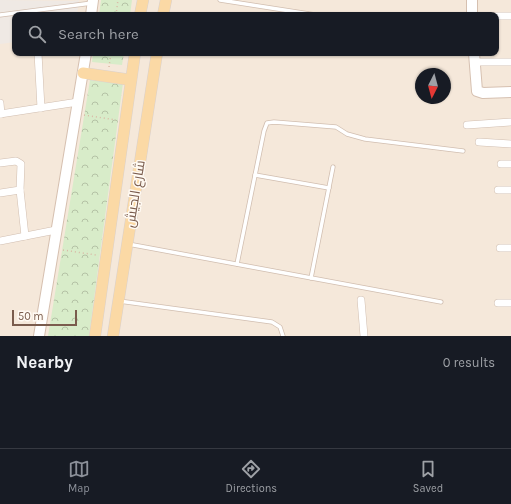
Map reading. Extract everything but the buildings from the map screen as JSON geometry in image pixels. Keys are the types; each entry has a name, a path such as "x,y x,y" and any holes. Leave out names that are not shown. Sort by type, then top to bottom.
{"main road":[{"path":"141,12 143,0"},
{"path":"164,12 166,0"},
{"name":"شارع الجيش","path":"95,336 135,56"},
{"name":"شارع الجيش","path":"113,336 157,56"},
{"path":"83,73 131,80"},
{"path":"100,297 119,301"}],"street":[{"path":"472,0 472,12"},
{"path":"91,12 93,1"},
{"path":"499,16 511,16"},
{"path":"38,56 41,108"},
{"path":"39,336 86,56"},
{"path":"511,62 474,57 477,91 483,93 511,92"},
{"path":"0,104 1,114 78,102"},
{"path":"467,125 511,122"},
{"path":"479,142 511,144"},
{"path":"0,163 16,161 20,164 20,190 25,236"},
{"path":"501,164 511,164"},
{"path":"0,193 20,190"},
{"path":"498,190 511,190"},
{"path":"0,241 56,230"},
{"path":"500,248 511,248"},
{"path":"361,300 364,336"},
{"path":"498,303 511,304"}],"lane":[{"path":"220,0 297,12"},
{"path":"20,12 93,1"},
{"path":"0,15 12,13"},
{"path":"237,264 264,131 267,123 274,122 336,127 347,134 365,139 463,151"},
{"path":"311,278 333,167"},
{"path":"255,176 329,188"},
{"path":"127,244 441,302"},
{"path":"119,301 272,322 280,327 283,336"}],"path":[{"path":"116,12 118,0"},
{"path":"108,76 111,56"},
{"path":"76,114 126,121"},
{"path":"53,248 106,256"}],"shaded area":[{"path":"0,0 511,0 511,336 0,336"},
{"path":"0,0 79,0 77,12 12,12 12,42 0,44"}],"green space":[{"path":"101,0 132,0 130,12 99,12"},
{"path":"93,56 124,56 122,65 92,62"},
{"path":"90,80 123,83 89,336 48,336"}]}
